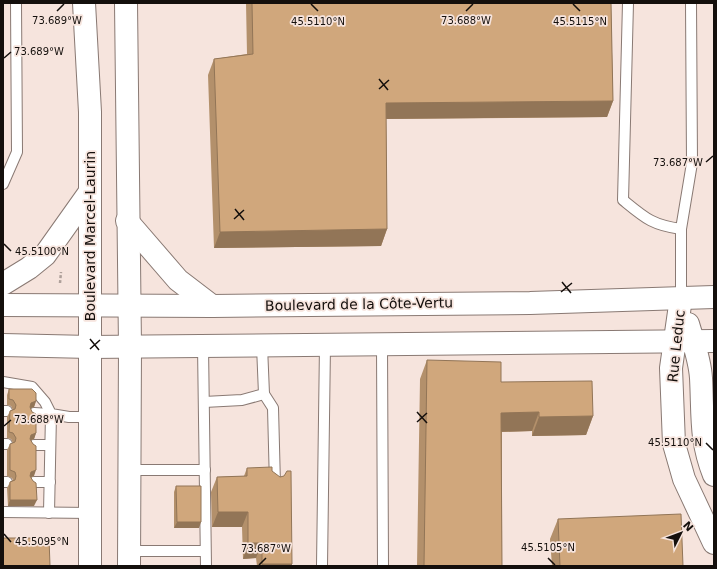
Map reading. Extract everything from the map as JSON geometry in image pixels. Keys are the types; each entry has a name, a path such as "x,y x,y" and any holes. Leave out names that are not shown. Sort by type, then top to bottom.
{"main road":[{"name":"Boulevard Marcel-Laurin","path":"84,3 90,112 90,566"},
{"path":"126,3 127,221 130,347 129,559"},
{"path":"3,284 29,268 45,255 89,193"},
{"path":"127,221 178,280 212,306"},
{"name":"Boulevard de la Côte-Vertu","path":"3,306 89,307 530,303 714,297"},
{"name":"Rue Leduc","path":"681,298 684,341 701,378 701,424 703,438 714,475"},
{"name":"Rue Leduc","path":"684,341 671,368 674,438 677,456 691,496 714,543"},
{"path":"3,345 130,347 714,341"}],"lane":[{"path":"3,184 17,152 16,3"},
{"path":"628,3 623,200 648,220 662,226 681,229"},
{"path":"681,298 681,229 692,162 691,3"},
{"path":"382,344 383,566"},
{"path":"322,566 325,345"},
{"path":"203,346 206,566"},
{"path":"262,346 264,394 273,408 275,486"},
{"path":"3,382 32,387 45,402 51,414 49,513"},
{"path":"204,402 242,400 264,394"},
{"path":"34,413 69,417 91,417"},
{"path":"34,444 50,445"},
{"path":"129,470 205,470"},
{"path":"34,482 50,482"},
{"path":"3,512 91,513"},
{"path":"129,559 205,551"}],"path":[{"name":"Boulevard Marcel-Laurin","path":"60,284 61,269"}],"building":[{"path":"252,3 611,3 613,101 386,103 387,229 220,232 214,59 253,54"},
{"path":"427,360 501,362 501,382 592,381 593,416 539,417 539,412 501,413 502,566 424,566"},
{"path":"9,389 32,389 36,393 36,401 31,403 30,407 32,412 36,414 36,433 31,435 30,439 36,446 36,470 31,472 30,476 36,483 37,500 10,500 10,482 15,480 16,476 15,472 10,470 10,444 15,442 16,438 13,433 9,432 10,411 15,409 16,405 13,400 9,399"},
{"path":"272,467 272,471 280,477 284,476 287,471 291,471 292,564 262,564 262,543 248,543 248,512 218,512 217,477 247,476 247,468"},
{"path":"176,486 201,486 201,522 177,522"},
{"path":"681,514 683,566 560,566 558,519"},
{"path":"3,538 49,538 50,566 3,566"}]}
